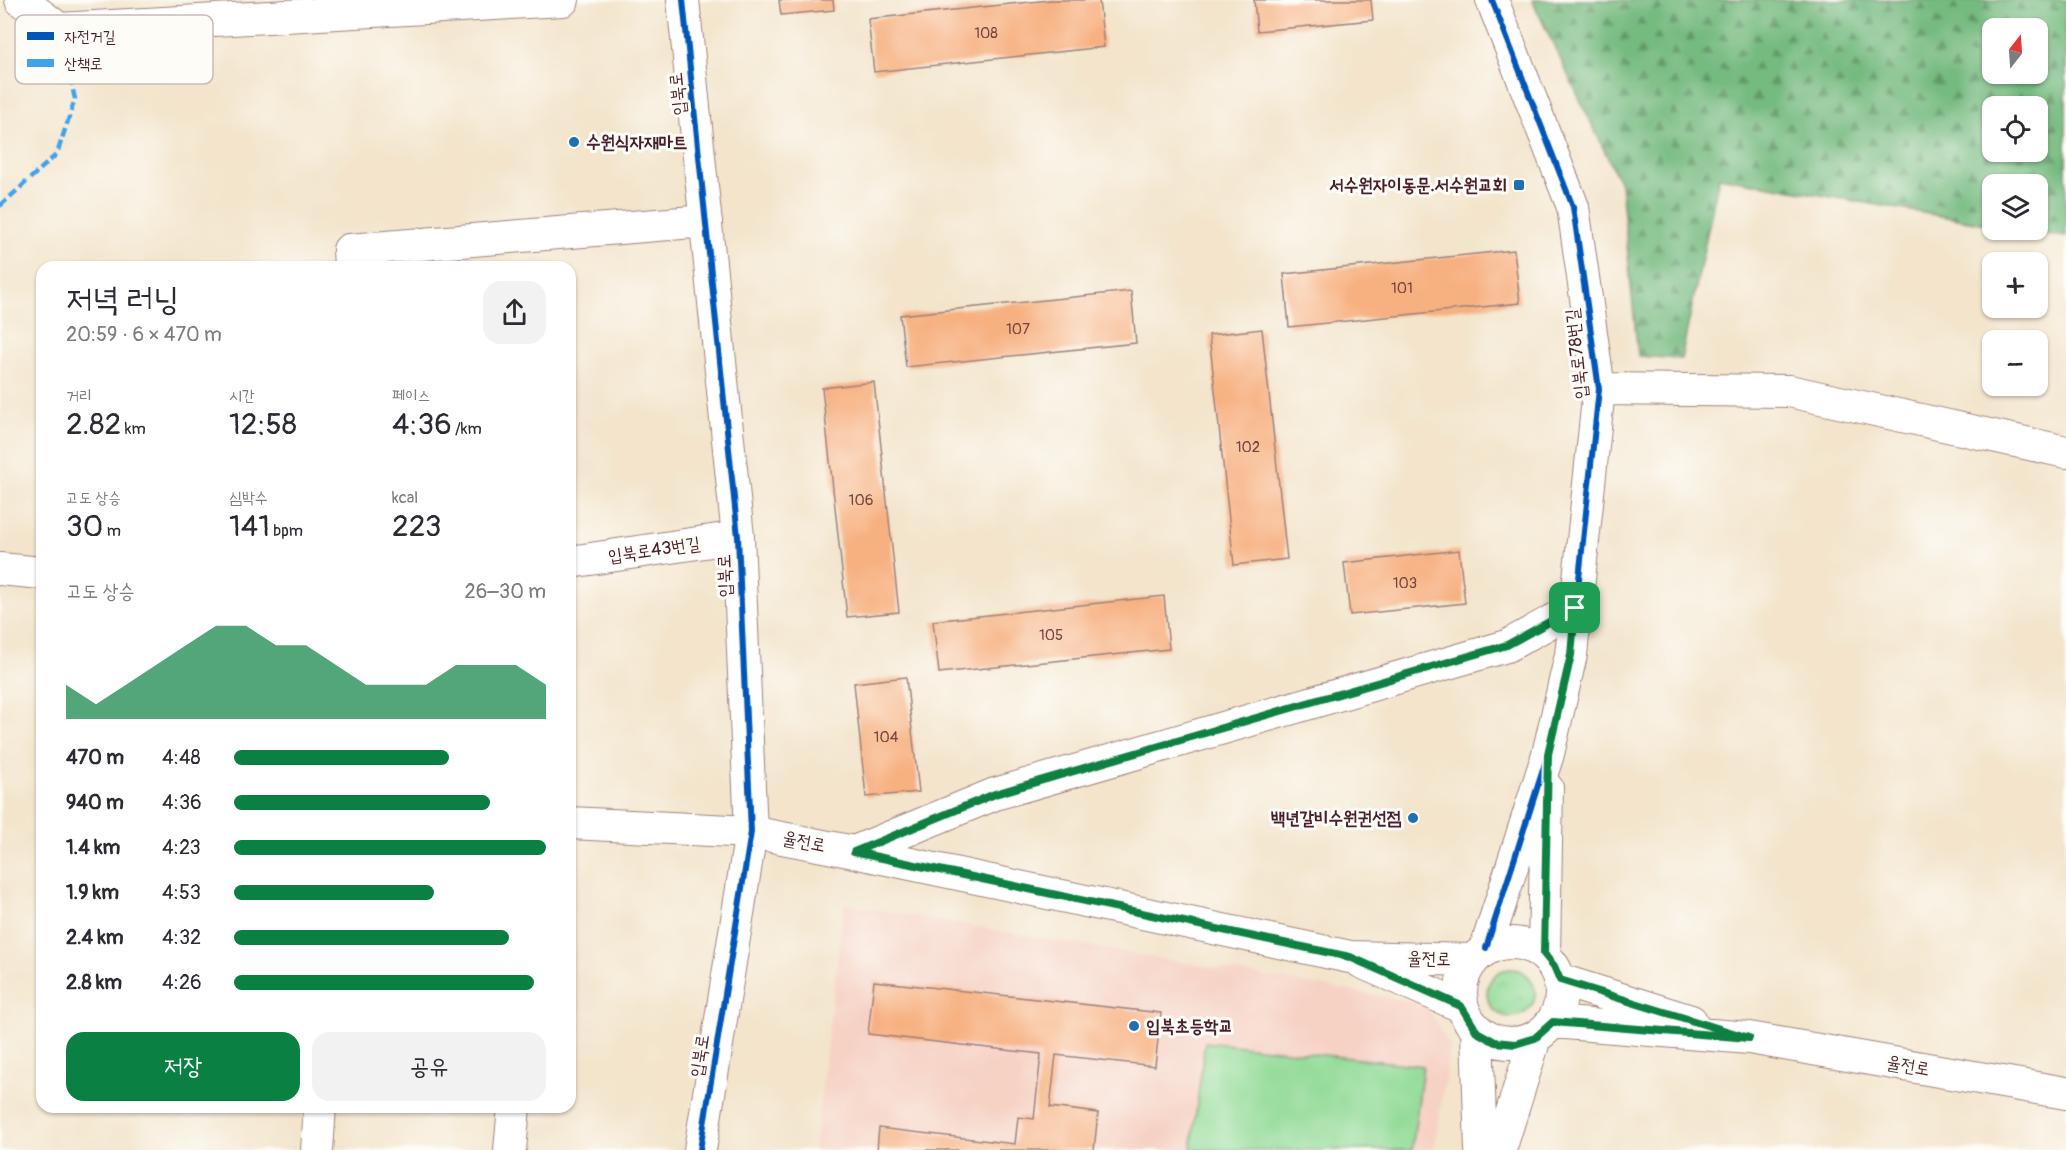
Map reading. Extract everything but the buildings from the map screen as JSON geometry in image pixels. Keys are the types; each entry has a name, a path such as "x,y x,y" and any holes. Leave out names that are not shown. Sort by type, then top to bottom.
{"street":[{"path":"21,0 60,15 563,0"},
{"name":"입북로","path":"683,0 738,537 751,832 700,1150"},
{"name":"입북로78번길","path":"1492,0 1573,207 1599,389 1571,655 1548,754"},
{"path":"350,261 349,249 706,221"},
{"path":"1599,389 1788,391 2066,452"},
{"name":"입북로43번길","path":"576,561 738,537"},
{"path":"0,569 36,572"},
{"path":"854,852 995,794 1507,645 1575,608"},
{"path":"1480,1150 1469,1019 1460,981 1479,954 1548,754"},
{"path":"1500,1150 1544,1030 1561,1002 1552,967 1548,754"},
{"name":"율전로","path":"576,823 751,832 1350,957 1479,954"},
{"path":"1479,954 1506,942 1526,944 1552,967"},
{"name":"율전로","path":"1350,957 1469,1019"},
{"name":"율전로","path":"1552,967 1749,1038"},
{"path":"1469,1019 1495,1042 1515,1044 1544,1030"},
{"name":"율전로","path":"1544,1030 1749,1038 2066,1093"},
{"path":"317,1150 320,1113"},
{"path":"510,1150 513,1113"}],"shaded area":[{"name":"입북초등학교","path":"844,904 1426,1004 1450,1047 1434,1150 814,1150"}],"green space":[{"path":"1532,0 2066,0 2066,237 2048,234 2048,174 1982,174 1982,223 1719,177 1681,359 1638,356 1621,185"},
{"path":"1511,969 1528,976 1535,993 1528,1010 1511,1017 1494,1010 1487,993 1494,976"},
{"path":"1205,1042 1423,1066 1412,1150 1191,1150"}],"marked path":[{"path":"0,206 57,154 75,99 72,84"}],"cycle path":[{"path":"683,0 738,537 751,832 700,1150"},
{"path":"1486,948 1548,754 1571,655 1599,389 1573,207 1492,0"},
{"path":"854,852 995,794 1507,646 1575,608"}],"place":[{"name":"수원식자재마트","path":"574,142"},
{"name":"서수원자이동문.서수원교회","path":"1519,185"},
{"name":"백년갈비수원권선점","path":"1413,818"},
{"name":"입북초등학교","path":"1134,1026"}],"route":[{"path":"1575,608 1571,655 1548,754 1544,954 1554,966 1560,980 1749,1038 1553,1022 1535,1038 1515,1044 1495,1042 1477,1032 1461,1006 1350,957 854,852 995,794 1507,645 1575,608"}]}
